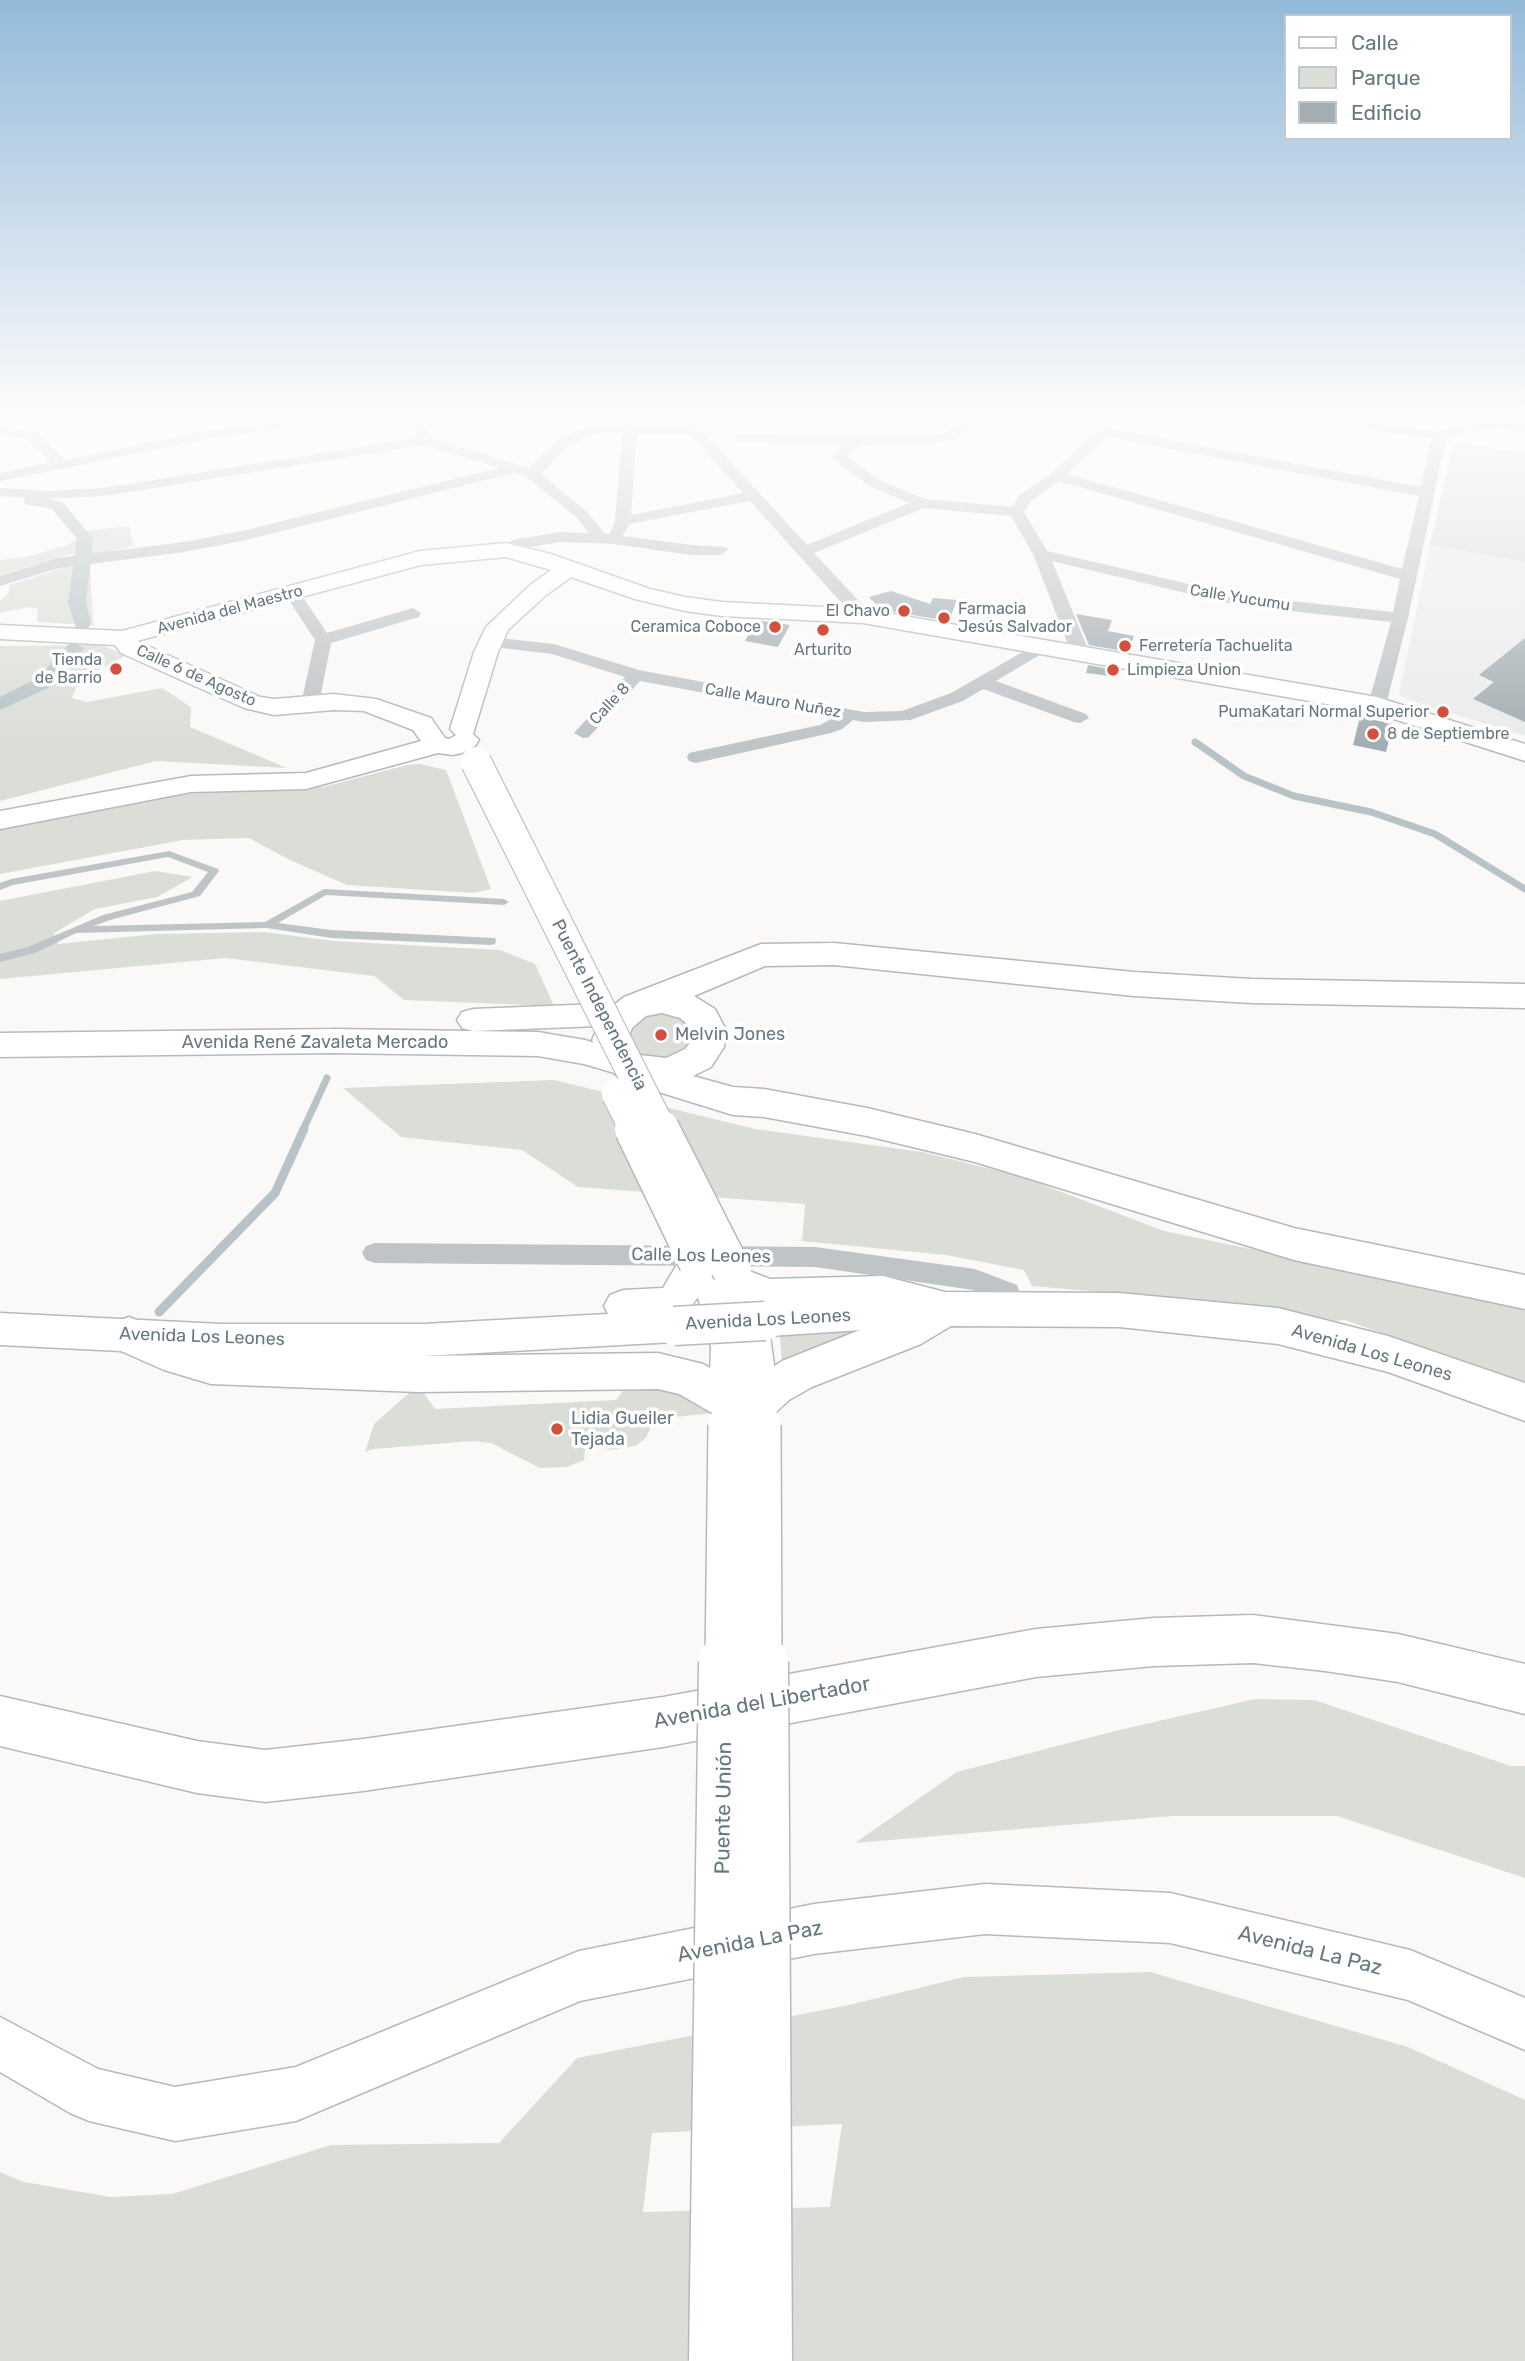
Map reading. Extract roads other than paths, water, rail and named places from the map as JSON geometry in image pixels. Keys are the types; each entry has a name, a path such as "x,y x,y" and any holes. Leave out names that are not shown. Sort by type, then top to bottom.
{"main road":[{"name":"Avenida del Maestro","path":"0,632 122,638 420,558 506,550 543,559 643,594 685,604 722,609 863,615 1377,705 1525,753"},
{"path":"0,820 191,784 306,781 453,746 498,627 568,568"},
{"name":"Calle 6 de Agosto","path":"122,638 130,648 253,703 274,707 367,704 422,724 453,746"},
{"name":"Puente Independencia","path":"453,746 724,1273"},
{"path":"641,1069 686,1066 698,1058 714,1007 728,987 749,973 792,954"},
{"path":"1525,996 1212,989 1134,984 834,954 761,955 634,1009 615,1022 610,1041 619,1058 641,1069 675,1084 733,1101 764,1103 867,1122 975,1148 1294,1244 1525,1292"},
{"path":"634,1009 678,1003 692,1009 723,1072 740,1088 764,1103"},
{"name":"Avenida René Zavaleta Mercado","path":"0,1022 495,1020 634,1009"},
{"name":"Avenida René Zavaleta Mercado","path":"0,1045 320,1041 538,1044 585,1052 641,1069"},
{"path":"256,1340 287,1324 416,1321 664,1303 724,1273 755,1293 783,1297 883,1293 945,1309"},
{"name":"Puente Unión","path":"717,2361 748,1305 724,1273"},
{"name":"Avenida Los Leones","path":"0,1329 256,1340 424,1340 945,1309 1012,1307 1119,1310 1278,1326 1388,1354 1525,1402"},
{"path":"129,1335 179,1357 211,1366 418,1374 658,1371 688,1377 744,1413 774,1387 797,1374 906,1332 945,1309"},
{"name":"Puente Unión","path":"744,1413 764,2361"},
{"name":"Avenida del Libertador","path":"0,1721 197,1767 265,1776 363,1765 663,1722 1036,1653 1154,1642 1253,1639 1325,1647 1398,1658 1525,1689"},
{"name":"Avenida La Paz","path":"0,2043 89,2094 175,2114 296,2094 579,1976 814,1929 985,1909 1170,1918 1410,1975 1525,2024"}],"street":[{"path":"0,581 57,563 184,547 291,523"},
{"path":"590,523 606,538"},
{"path":"606,538 621,523"},
{"path":"777,523 863,615"},
{"path":"803,552 873,523"},
{"path":"1023,523 1041,554 1080,652"},
{"path":"1223,523 1408,576"},
{"path":"1377,705 1400,618 1420,523"},
{"path":"506,550 513,545 560,537 606,538 691,550 720,550"},
{"name":"Calle Yucumu","path":"1041,554 1236,600 1400,618"},
{"path":"292,593 323,640 310,704"},
{"path":"323,640 413,613"},
{"name":"Calle Mauro Nuñez","path":"491,642 554,649 636,675 864,717 904,716 957,697 1042,646"},
{"name":"Calle 8","path":"583,733 636,675"},
{"path":"984,682 1080,718"},
{"path":"696,757 825,729 836,725 848,715"},
{"name":"Calle Los Leones","path":"375,1253 815,1258 975,1280 1008,1293 1012,1307"}],"lane":[{"path":"0,887 11,881 169,854 214,871 196,894 107,917 31,950 0,958"},
{"path":"267,925 324,892 504,902"},
{"path":"74,930 267,925 331,934 491,941"}],"waterway":[{"path":"72,523 85,539 77,602 82,624"},
{"path":"0,704 45,682 75,648"},
{"path":"1195,742 1244,776 1294,796 1371,812 1435,834 1525,889"},
{"path":"303,1130 327,1078"},
{"path":"159,1312 275,1193 304,1129"}],"place":[{"name":"El Chavo","path":"904,611"},
{"name":"Farmacia Jesús Salvador","path":"944,618"},
{"name":"Ceramica Coboce","path":"775,627"},
{"name":"Arturito","path":"823,630"},
{"name":"Ferretería Tachuelita","path":"1125,646"},
{"name":"Tienda de Barrio","path":"116,669"},
{"name":"Limpieza Union","path":"1113,670"},
{"name":"PumaKatari Normal Superior","path":"1443,712"},
{"name":"8 de Septiembre","path":"1373,734"},
{"name":"Melvin Jones","path":"661,1035"},
{"name":"Lidia Gueiler Tejada","path":"557,1429"}]}
